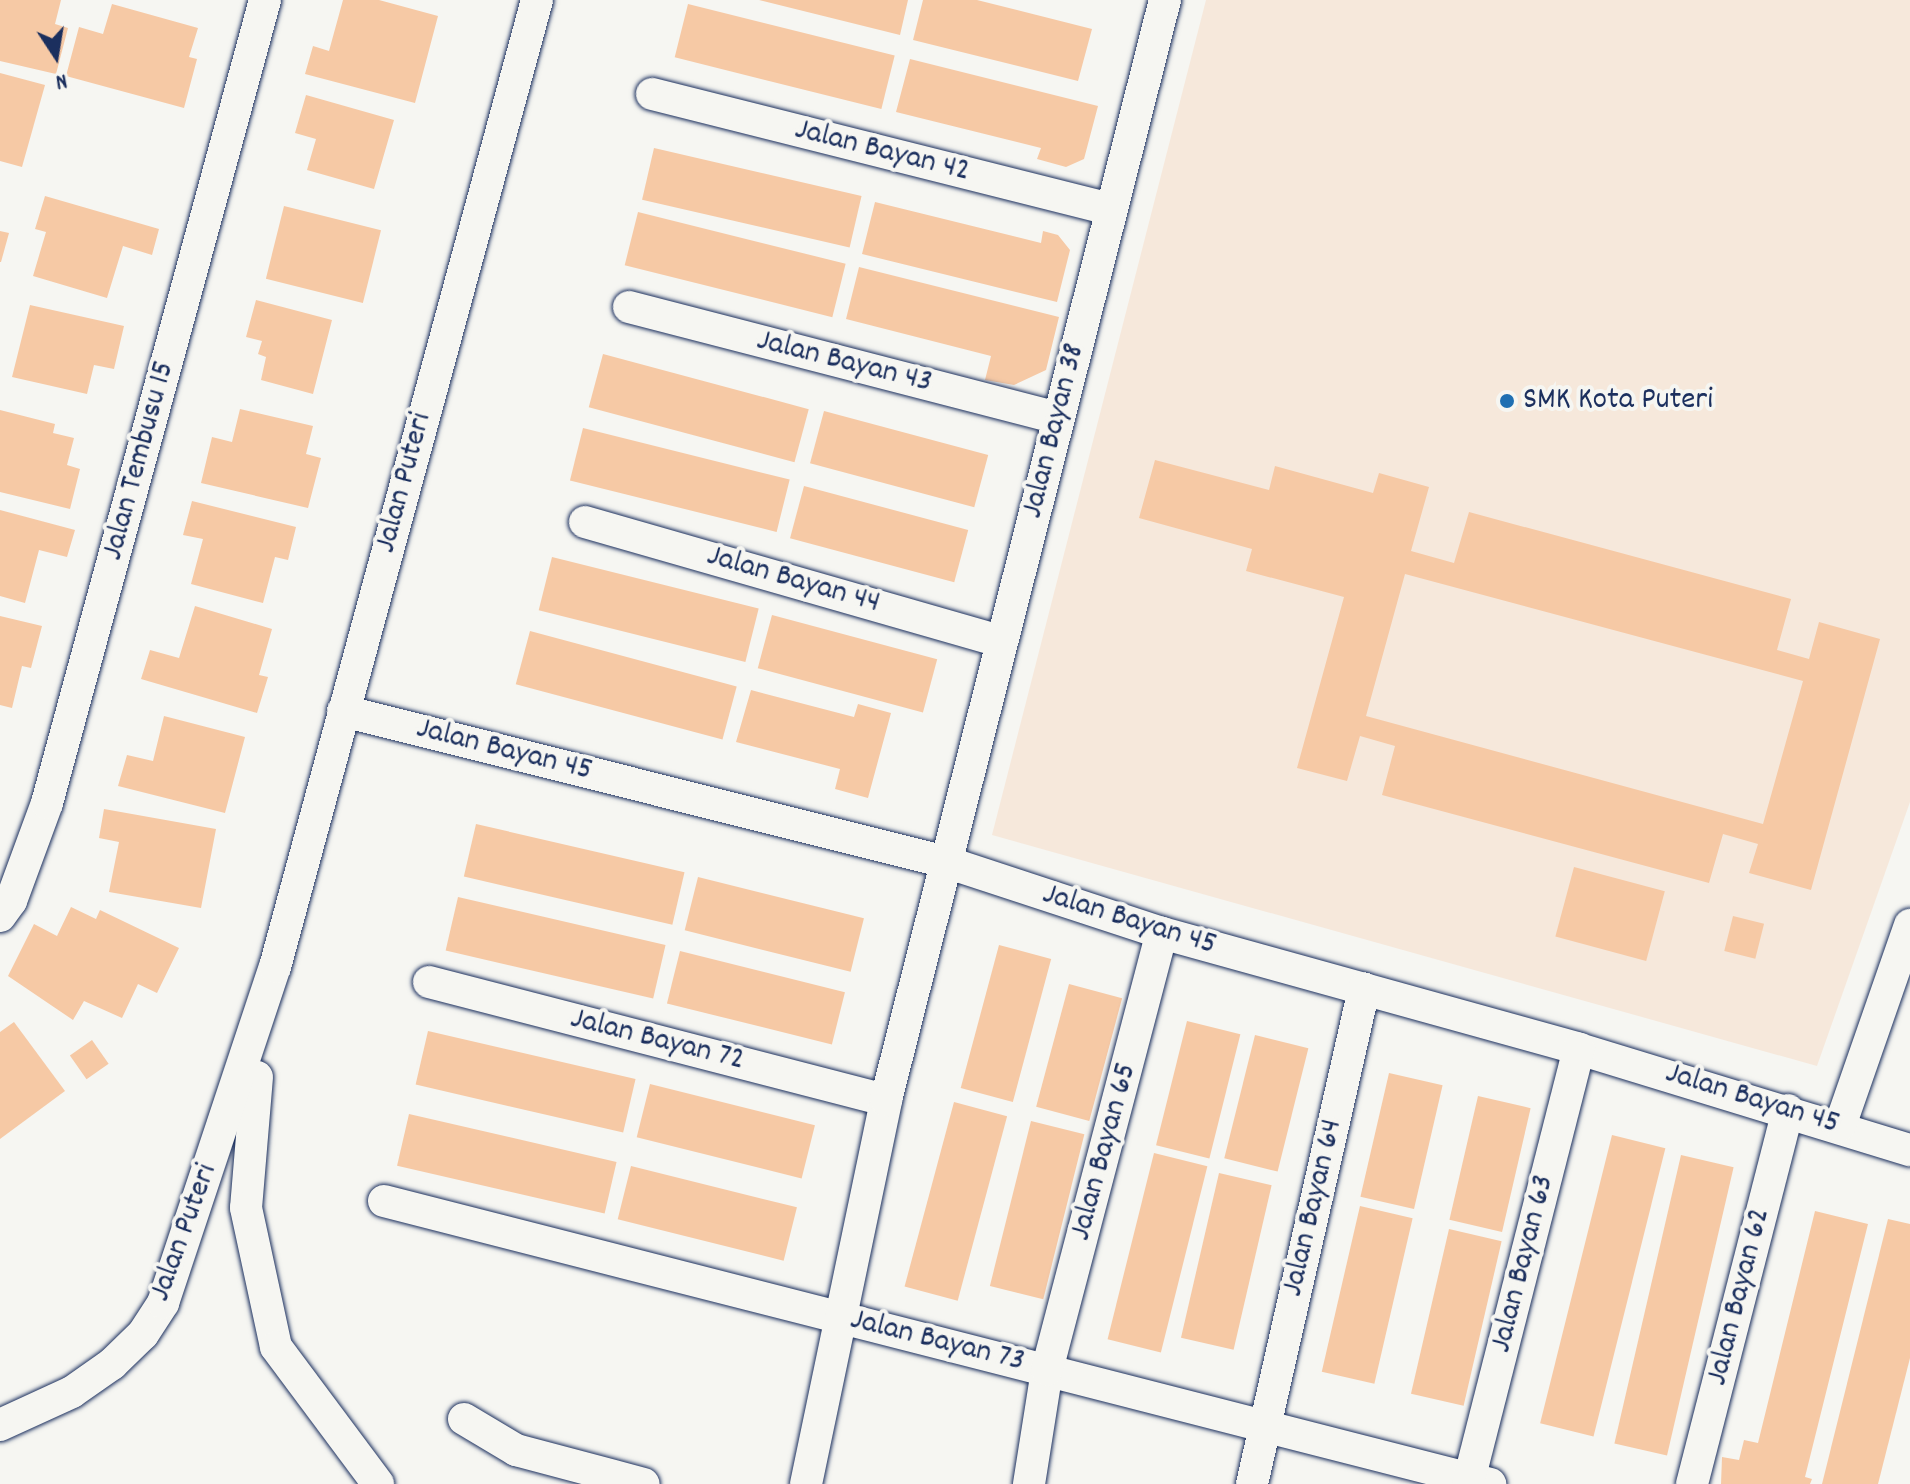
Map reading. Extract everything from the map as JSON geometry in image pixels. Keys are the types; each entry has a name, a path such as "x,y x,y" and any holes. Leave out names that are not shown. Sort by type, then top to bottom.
{"street":[{"name":"Jalan Tembusu 15","path":"0,916 11,901 47,803 265,0"},
{"name":"Jalan Puteri","path":"0,1425 72,1392 112,1364 143,1334 163,1303 275,967 537,0"},
{"name":"Jalan Bayan 38","path":"806,1484 837,1317 886,1100 1163,0"},
{"name":"Jalan Bayan 42","path":"652,94 1111,209"},
{"name":"Jalan Bayan 43","path":"629,307 1058,418"},
{"name":"Jalan Bayan 44","path":"585,522 1001,641"},
{"name":"Jalan Bayan 45","path":"343,711 946,862 1162,933 1579,1049 1788,1110 1910,1150"},
{"path":"1840,1126 1910,925"},
{"name":"Jalan Bayan 65","path":"1029,1484 1047,1370 1162,933"},
{"name":"Jalan Puteri","path":"275,967 249,1123 246,1208 276,1347 378,1484"},
{"name":"Jalan Bayan 72","path":"429,982 886,1100"},
{"name":"Jalan Bayan 64","path":"1252,1484 1364,989"},
{"name":"Jalan Bayan 63","path":"1476,1482 1579,1049"},
{"name":"Jalan Bayan 62","path":"1692,1484 1788,1110"},
{"name":"Jalan Bayan 73","path":"384,1201 1476,1482"},
{"path":"464,1419 516,1450 644,1484"}],"shaded area":[{"name":"SMK Kota Puteri","path":"1206,0 1910,0 1910,802 1817,1066 992,835"}],"building":[{"path":"0,0 61,0 55,24 68,28 56,74 0,61"},
{"path":"343,0 379,0 438,16 415,103 305,74 313,46 329,51"},
{"path":"759,0 908,0 900,35"},
{"path":"923,0 977,0 1092,29 1078,81 913,40"},
{"path":"112,4 198,28 189,57 197,59 184,108 66,76 79,27 103,34"},
{"path":"688,4 895,56 881,109 675,57"},
{"path":"910,59 1098,106 1084,159 1066,167 1037,159 1041,148 896,112"},
{"path":"0,73 45,85 22,167 0,161"},
{"path":"306,95 394,120 374,189 307,170 316,139 295,133"},
{"path":"654,148 862,196 850,248 642,200"},
{"path":"45,196 159,229 152,255 123,246 107,298 33,276 46,232 35,229"},
{"path":"875,202 1041,243 1043,231 1058,235 1070,250 1057,302 862,254"},
{"path":"284,206 381,230 363,303 266,279"},
{"path":"638,212 846,264 832,317 625,265"},
{"path":"0,231 9,233 1,262 0,262"},
{"path":"859,267 1059,317 1046,370 1014,385 985,380 991,356 846,319"},
{"path":"256,300 332,320 313,394 261,380 266,357 258,354 262,341 246,337"},
{"path":"30,305 124,326 114,369 94,365 87,394 12,377"},
{"path":"603,354 809,409 795,462 589,407"},
{"path":"240,409 313,426 306,454 321,458 308,508 201,483 212,437 232,442"},
{"path":"0,410 55,424 53,433 74,438 67,465 80,469 70,509 0,492"},
{"path":"824,411 988,455 974,507 810,463"},
{"path":"583,428 790,480 777,532 570,480"},
{"path":"1155,460 1269,490 1275,466 1373,493 1379,473 1429,487 1411,551 1454,563 1469,512 1791,599 1777,650 1809,659 1819,622 1880,639 1811,890 1749,873 1758,844 1723,834 1709,883 1382,795 1395,746 1360,736 1347,781 1297,768 1344,597 1246,571 1252,549 1139,518","holes":["1405,574 1803,681 1763,824 1366,716"]},
{"path":"804,486 968,530 954,582 790,538"},
{"path":"192,501 296,527 288,560 275,557 263,603 191,584 203,539 183,535"},
{"path":"0,510 75,530 67,557 39,550 25,603 0,596"},
{"path":"552,557 759,609 745,662 539,610"},
{"path":"195,606 272,629 259,675 268,677 257,713 141,679 150,650 179,658"},
{"path":"772,615 937,659 923,712 758,668"},
{"path":"0,616 42,626 31,668 22,666 12,708 0,705"},
{"path":"530,631 737,686 722,740 516,684"},
{"path":"751,690 854,717 858,704 891,713 868,798 835,789 840,769 736,742"},
{"path":"164,716 245,737 225,813 118,786 127,755 153,761"},
{"path":"104,809 216,829 201,908 109,892 119,842 99,838"},
{"path":"476,824 685,872 672,925 464,877"},
{"path":"1574,867 1665,891 1646,961 1555,937"},
{"path":"698,877 864,918 851,972 685,930"},
{"path":"458,897 666,945 653,999 446,951"},
{"path":"71,907 96,919 100,910 179,948 157,993 138,984 122,1018 84,1001 73,1020 8,976 34,924 57,936"},
{"path":"1733,916 1764,924 1755,959 1724,951"},
{"path":"999,945 1051,959 1013,1102 961,1088"},
{"path":"680,951 845,992 832,1045 667,1003"},
{"path":"1069,984 1122,998 1089,1121 1036,1107"},
{"path":"1187,1021 1240,1034 1209,1159 1156,1145"},
{"path":"14,1022 65,1091 0,1139 0,1032"},
{"path":"428,1031 636,1079 623,1133 416,1085"},
{"path":"1255,1035 1308,1048 1278,1172 1224,1158"},
{"path":"92,1040 109,1064 87,1079 70,1055"},
{"path":"1389,1073 1443,1085 1414,1209 1360,1197"},
{"path":"650,1084 815,1125 802,1178 637,1137"},
{"path":"1478,1096 1531,1108 1502,1232 1449,1220"},
{"path":"954,1102 1007,1116 958,1301 905,1286"},
{"path":"409,1114 617,1162 605,1214 397,1166"},
{"path":"1031,1121 1084,1134 1043,1299 990,1286"},
{"path":"1612,1135 1665,1148 1594,1436 1540,1423"},
{"path":"1154,1153 1207,1166 1161,1353 1108,1339"},
{"path":"1681,1155 1734,1167 1667,1456 1614,1443"},
{"path":"631,1166 797,1207 784,1261 618,1219"},
{"path":"1219,1173 1272,1185 1234,1350 1181,1338"},
{"path":"1360,1206 1413,1218 1374,1384 1322,1372"},
{"path":"1815,1211 1868,1224 1805,1477 1812,1479 1810,1484 1721,1484 1722,1457 1739,1460 1744,1440 1758,1443"},
{"path":"1888,1219 1910,1224 1910,1358 1878,1484 1822,1484"},
{"path":"1449,1229 1502,1241 1464,1406 1411,1394"}],"place":[{"name":"SMK Kota Puteri","path":"1507,401"}]}
